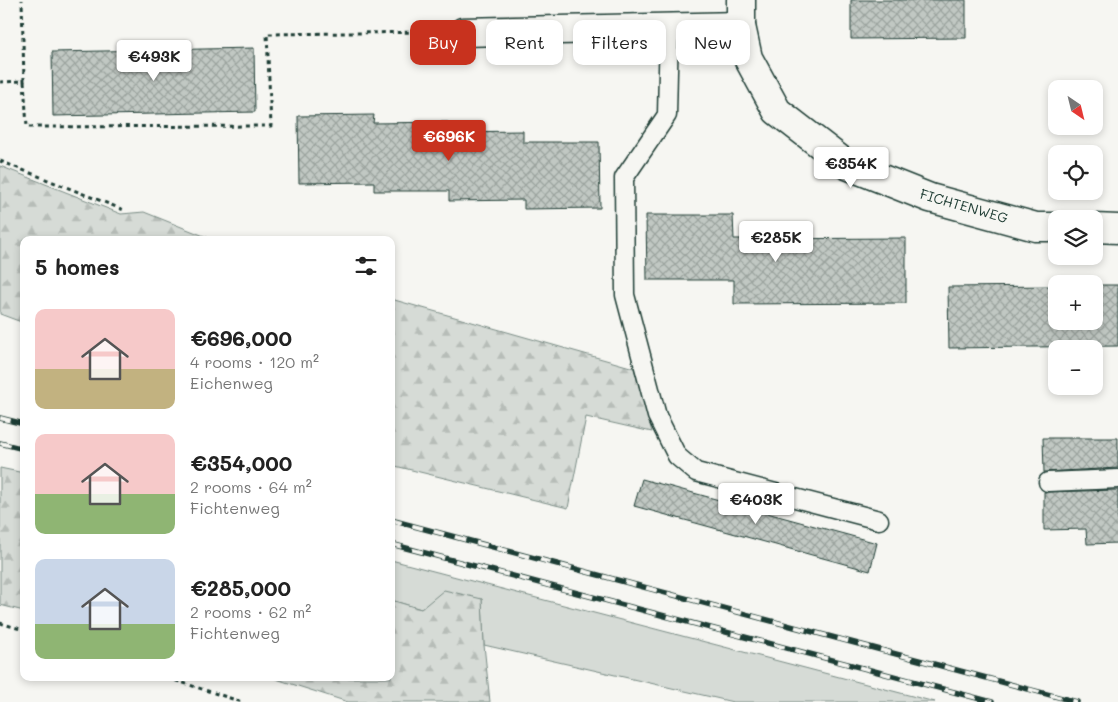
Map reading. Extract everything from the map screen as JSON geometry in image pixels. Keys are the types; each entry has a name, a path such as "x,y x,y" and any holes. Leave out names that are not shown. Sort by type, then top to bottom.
{"street":[{"path":"476,32 669,28 741,13"},
{"name":"FICHTENWEG","path":"741,13 748,58 777,111 847,165 930,198 1036,227 1048,227"},
{"path":"1103,228 1118,229"}],"lane":[{"path":"669,28 666,115 624,178 625,295 657,416 677,456 696,472 879,520"},
{"path":"1048,482 1118,479"}],"path":[{"path":"22,0 27,126 271,126 267,34 410,33"},
{"path":"0,82 24,81"},
{"path":"0,161 124,210"},
{"path":"0,623 20,629"},
{"path":"177,681 242,702"}],"green space":[{"path":"0,166 121,214 144,212 204,236 20,236 20,322 0,314"},
{"path":"395,300 634,368 652,432 586,417 568,508 395,466"},
{"path":"0,468 20,472 20,610 0,605"},
{"path":"395,561 935,702 733,702 484,645 482,599 421,609 395,601"},
{"path":"444,590 482,599 484,645 490,702 348,702 282,681 395,681 395,601 421,609"}],"building":[{"path":"851,0 966,0 966,38 851,39"},
{"path":"254,48 255,112 53,116 52,52"},
{"path":"374,115 373,123 448,122 448,132 523,131 523,142 599,142 600,208 524,209 524,200 449,201 449,191 374,191 374,182 299,183 298,116"},
{"path":"646,215 733,215 734,239 906,238 906,303 734,304 734,280 647,280"},
{"path":"1103,285 1118,285 1118,346 1103,346 1103,340 1048,340 1048,347 949,348 948,287 1048,286 1048,330 1103,330"},
{"path":"1043,438 1118,438 1118,468 1044,472"},
{"path":"642,479 877,543 870,571 634,506"},
{"path":"1118,490 1118,543 1087,544 1086,529 1044,530 1044,492"}],"railway":[{"path":"0,418 20,423"},
{"path":"0,443 20,448"},
{"path":"395,521 1077,702"},
{"path":"395,545 992,702"}]}
